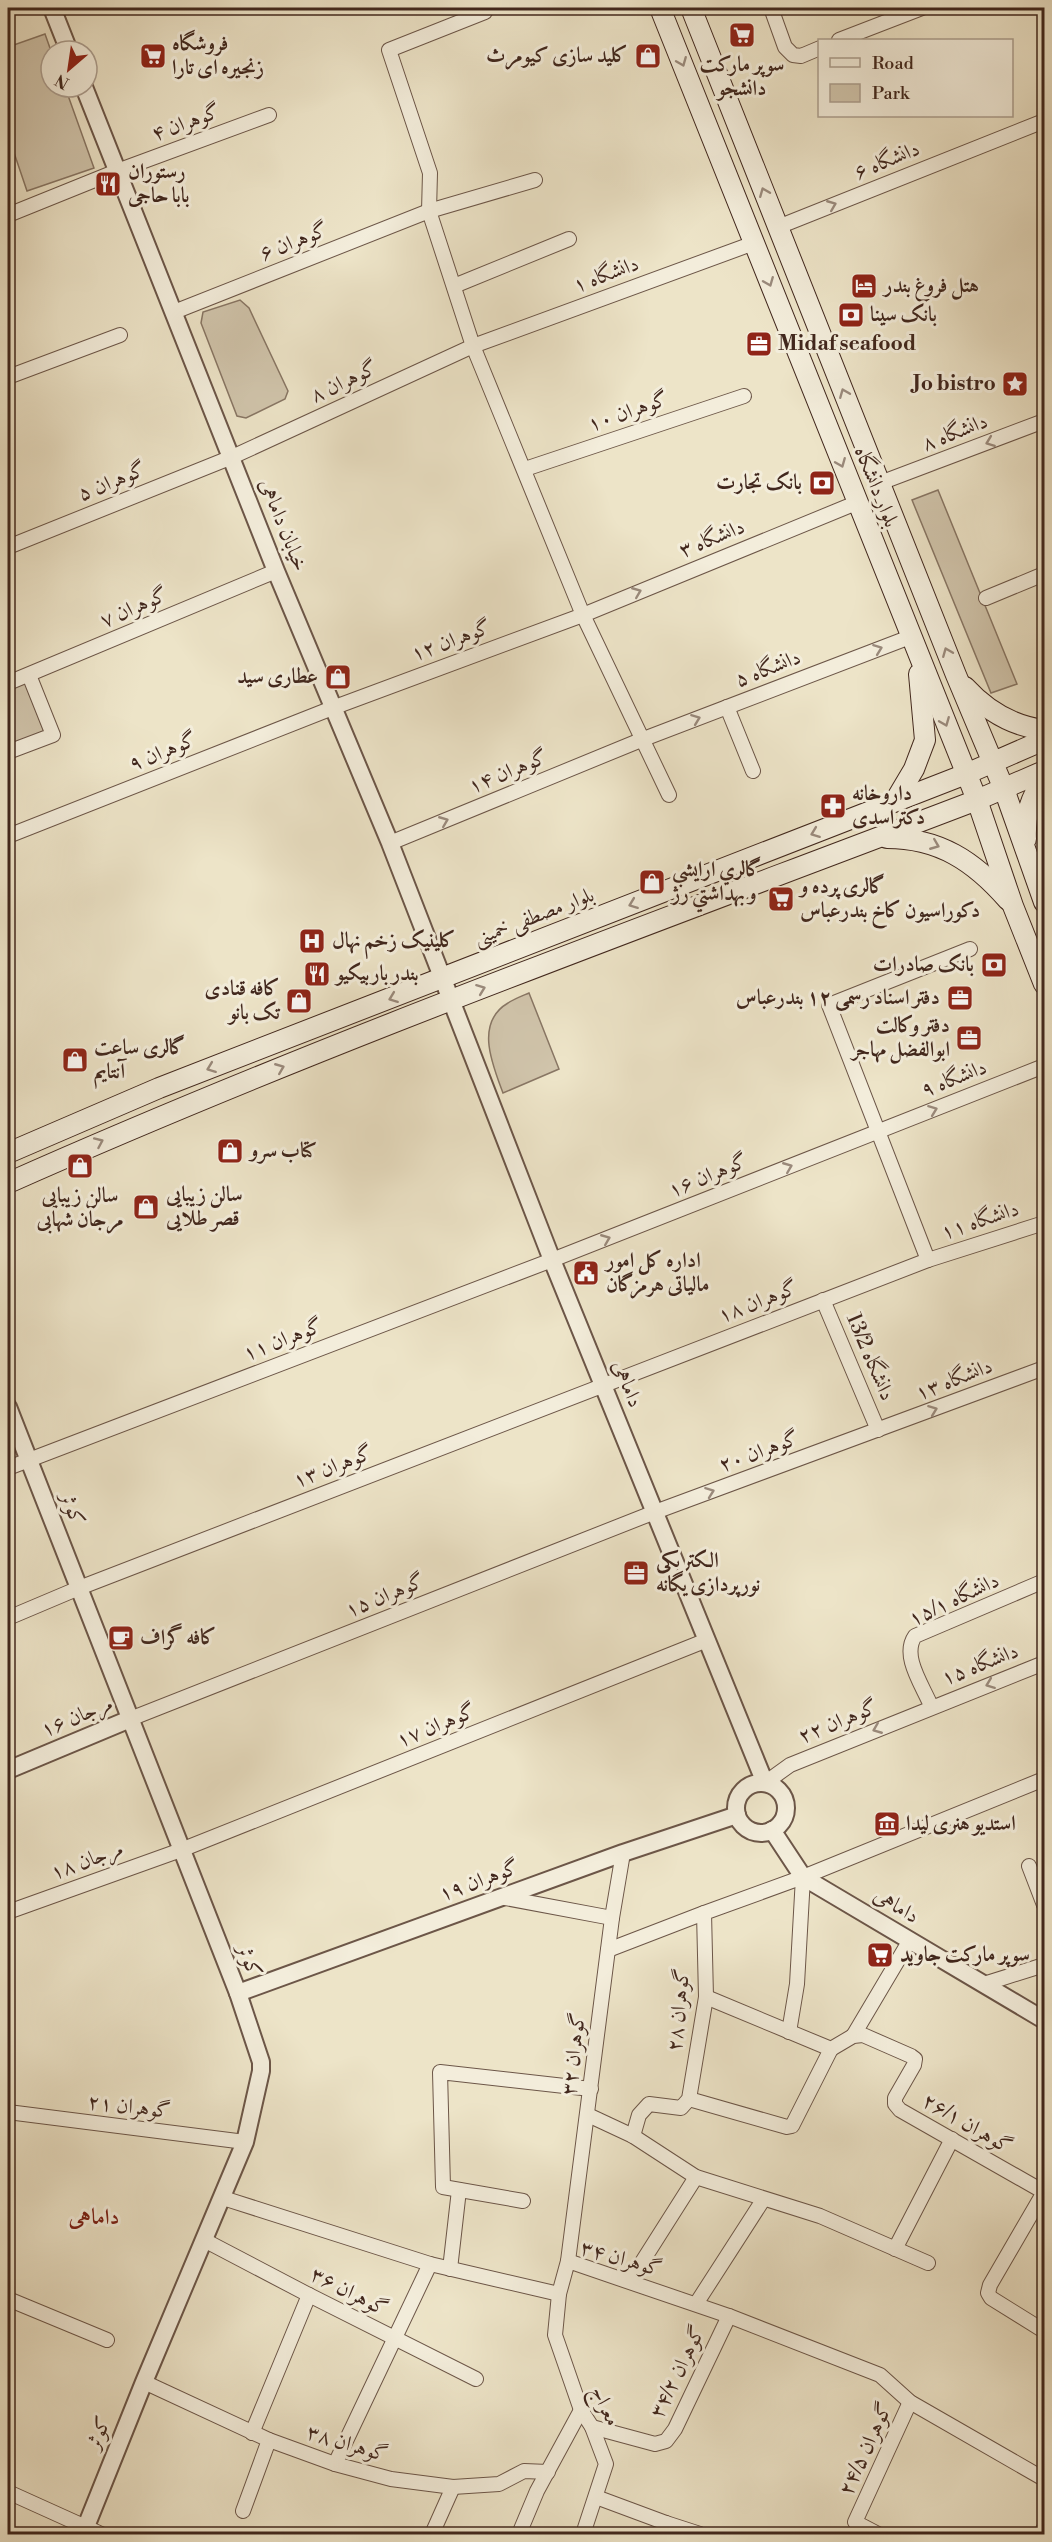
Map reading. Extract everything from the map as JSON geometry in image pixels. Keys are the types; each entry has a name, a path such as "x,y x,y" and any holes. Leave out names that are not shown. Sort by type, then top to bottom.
{"main road":[{"name":"بلوار دانشگاه","path":"660,8 856,503 977,800 1044,984"},
{"name":"بلوار دانشگاه","path":"692,8 879,483 1004,789 1044,902"},
{"path":"895,801 914,769 925,740 914,645"},
{"path":"958,679 978,701 1000,717 1033,729 1044,730"},
{"name":"بلوار مصطفی خمینی","path":"8,1153 159,1088 966,774 1044,740"},
{"path":"8,1183 160,1115 451,1000 977,800 1044,771"},
{"path":"1033,874 1026,836 1027,812 1034,793 1044,779"},
{"path":"878,838 918,840 948,851 993,883 1014,906"}],"street":[{"path":"771,8 785,47 793,55 801,56 818,48"},
{"path":"842,39 922,8"},
{"path":"57,9 66,39"},
{"path":"485,12 389,50 430,173 429,211 474,346 583,615 669,795"},
{"name":"خیابان داماهی","path":"89,99 276,571 335,707 451,1000"},
{"name":"گوهران ۴","path":"8,215 117,171 269,115"},
{"name":"دانشگاه ۶","path":"778,227 1044,121"},
{"name":"گوهران ۶","path":"174,312 429,211 536,180"},
{"path":"454,286 569,239"},
{"name":"دانشگاه ۱","path":"474,346 754,243"},
{"path":"8,377 120,335"},
{"name":"گوهران ۸","path":"232,457 474,346"},
{"name":"گوهران ۱۰","path":"525,469 744,396"},
{"name":"دانشگاه ۸","path":"879,483 1044,421"},
{"name":"گوهران ۵","path":"8,547 232,457"},
{"name":"دانشگاه ۳","path":"583,615 856,503"},
{"name":"گوهران ۷","path":"8,683 276,571"},
{"path":"986,598 1044,574"},
{"name":"گوهران ۱۲","path":"335,707 583,615"},
{"name":"دانشگاه ۵","path":"641,740 727,707 914,645"},
{"path":"8,752 53,735 29,675"},
{"name":"گوهران ۹","path":"8,836 335,707"},
{"path":"727,707 753,771"},
{"name":"گوهران ۱۴","path":"390,843 641,740"},
{"path":"928,1260 830,1005 970,949"},
{"name":"داماهی","path":"451,1000 552,1260 765,1784"},
{"name":"دانشگاه ۹","path":"879,1131 1044,1066"},
{"name":"گوهران ۱۶","path":"552,1260 879,1131"},
{"name":"دانشگاه ۱۱","path":"928,1260 1044,1223"},
{"name":"گوهران ۱۱","path":"8,1468 552,1260"},
{"name":"گوهران ۱۸","path":"603,1384 928,1260"},
{"name":"دانشگاه 13/2","path":"823,1300 878,1430"},
{"name":"دانشگاه ۱۳","path":"878,1430 1044,1368"},
{"name":"گوهران ۱۳","path":"8,1618 79,1588 603,1384"},
{"name":"کوثر","path":"8,1407 238,1993 261,2062 261,2071 244,2142 223,2198 144,2382 90,2532"},
{"name":"گوهران ۲۰","path":"655,1512 878,1430"},
{"name":"گوهران ۱۵","path":"130,1719 655,1512"},
{"name":"دانشگاه ۱۵/۱","path":"931,1706 909,1653 910,1644 915,1636 1044,1581"},
{"name":"گوهران ۱۷","path":"181,1850 707,1640"},
{"name":"دانشگاه ۱۵","path":"931,1706 1044,1663"},
{"name":"گوهران ۲۲","path":"765,1784 790,1765 931,1706"},
{"name":"مرجان ۱۶","path":"8,1770 130,1719"},
{"path":"608,1950 803,1877 1044,1779"},
{"path":"765,1784 775,1787 782,1794 786,1804 785,1815 780,1824 772,1830 761,1833 742,1824 737,1815 737,1801 740,1794 751,1785 765,1784"},
{"name":"گوهران ۱۹","path":"238,1993 623,1853 737,1815"},
{"name":"داماهی","path":"772,1830 803,1877 1044,2020"},
{"name":"مرجان ۱۸","path":"8,1912 181,1850"},
{"name":"گوهران ۳۲","path":"568,2261 612,1918 623,1853"},
{"path":"1029,1866 1044,1905"},
{"path":"789,2032 797,1983 803,1877"},
{"path":"500,1898 612,1918"},
{"name":"گوهران ۲۸","path":"688,2099 706,1997 704,1913"},
{"path":"633,2136 639,2115 649,2104 681,2108 688,2099 787,2127 792,2126 831,2049 853,2036 910,1940"},
{"path":"984,1984 1044,1965"},
{"path":"706,1997 831,2049"},
{"name":"گوهران ۲۶/۱","path":"853,2036 872,2037 915,2059 914,2065 895,2098 895,2104 900,2110 1044,2192"},
{"path":"523,2201 443,2187 440,2072 591,2089"},
{"name":"گوهران ۲۱","path":"8,2112 244,2142"},
{"path":"588,2115 633,2136 696,2177 763,2200 820,2216 928,2263"},
{"path":"895,2249 952,2139"},
{"path":"630,2281 696,2177"},
{"path":"450,2269 459,2190"},
{"path":"1044,2192 990,2285 988,2293 991,2298 1044,2331"},
{"path":"223,2198 430,2264 559,2294"},
{"path":"696,2304 763,2200"},
{"name":"گوهران ۳۶","path":"204,2240 476,2379"},
{"name":"گوهران ۳۴","path":"559,2294 568,2261 729,2316 880,2375 910,2402 1044,2479"},
{"path":"334,2464 430,2264"},
{"name":"معراج","path":"559,2294 555,2335 580,2410 592,2427 606,2464 583,2535"},
{"path":"252,2433 309,2295"},
{"path":"8,2299 107,2340"},
{"name":"گوهران ۳۴/۲","path":"592,2427 655,2444 666,2441 675,2429 729,2316"},
{"name":"گوهران ۳۸","path":"144,2382 269,2440 334,2464 391,2480 453,2487 499,2484 524,2471 548,2472"},
{"name":"گوهران ۲۴/۵","path":"878,2535 852,2528 910,2402"},
{"path":"519,2535 580,2410"},
{"path":"243,2511 269,2440"},
{"path":"432,2535 453,2487"},
{"path":"8,2492 90,2532"},
{"path":"596,2497 665,2529 700,2535"},
{"path":"1041,2535 1044,2528"}],"green space":[{"path":"45,34 47,39 39,39 39,99 69,99 94,168 27,191 8,135 8,47"},
{"path":"240,300 249,308 288,391 285,399 246,418 237,416 201,323 203,312"},
{"path":"938,490 1017,684 991,693 912,500"},
{"path":"25,683 44,731 8,746 8,690"},
{"path":"529,993 559,1069 503,1093 491,1058 489,1033 491,1022 508,1003"}],"place":[{"name":"سوپر مارکت دانشجو","path":"742,35"},
{"name":"فروشگاه زنجیره ای تارا","path":"153,56"},
{"name":"کلید سازی کیومرث","path":"648,56"},
{"name":"رستوران بابا حاجی","path":"108,184"},
{"name":"هتل فروغ بندر","path":"864,286"},
{"name":"بانک سینا","path":"851,315"},
{"name":"Midaf seafood","path":"759,344"},
{"name":"Jo bistro","path":"1015,384"},
{"name":"بانک تجارت","path":"822,483"},
{"name":"عطاری سید","path":"338,677"},
{"name":"داروخانه دکتراسدی","path":"833,806"},
{"name":"گالري ارايشي و بهداشتي رژ","path":"652,882"},
{"name":"گالری پرده و دکوراسیون کاخ بندرعباس","path":"781,899"},
{"name":"کلینیک زخم نهال","path":"312,941"},
{"name":"بانک صادرات","path":"994,965"},
{"name":"بندر باربیکیو","path":"317,974"},
{"name":"دفتر اسناد رسمی ۱۲ بندرعباس","path":"960,998"},
{"name":"کافه قنادی تک بانو","path":"299,1001"},
{"name":"دفتر وکالت ابوالفضل مهاجر","path":"969,1038"},
{"name":"گالری ساعت آنتایم","path":"75,1060"},
{"name":"کتاب سرو","path":"230,1151"},
{"name":"سالن زیبایی مرجان شهابی","path":"80,1166"},
{"name":"سالن زیبایی قصر طلایی","path":"146,1207"},
{"name":"اداره کل امور مالیاتی هرمزگان","path":"586,1273"},
{"name":"الکتریکی نورپردازی یگانه","path":"636,1573"},
{"name":"کافه گراف","path":"121,1638"},
{"name":"استدیو هنری لیدا","path":"887,1824"},
{"name":"سوپر مارکت جاوید","path":"880,1955"}],"district":[{"name":"داماهی","path":"94,2217"}]}
